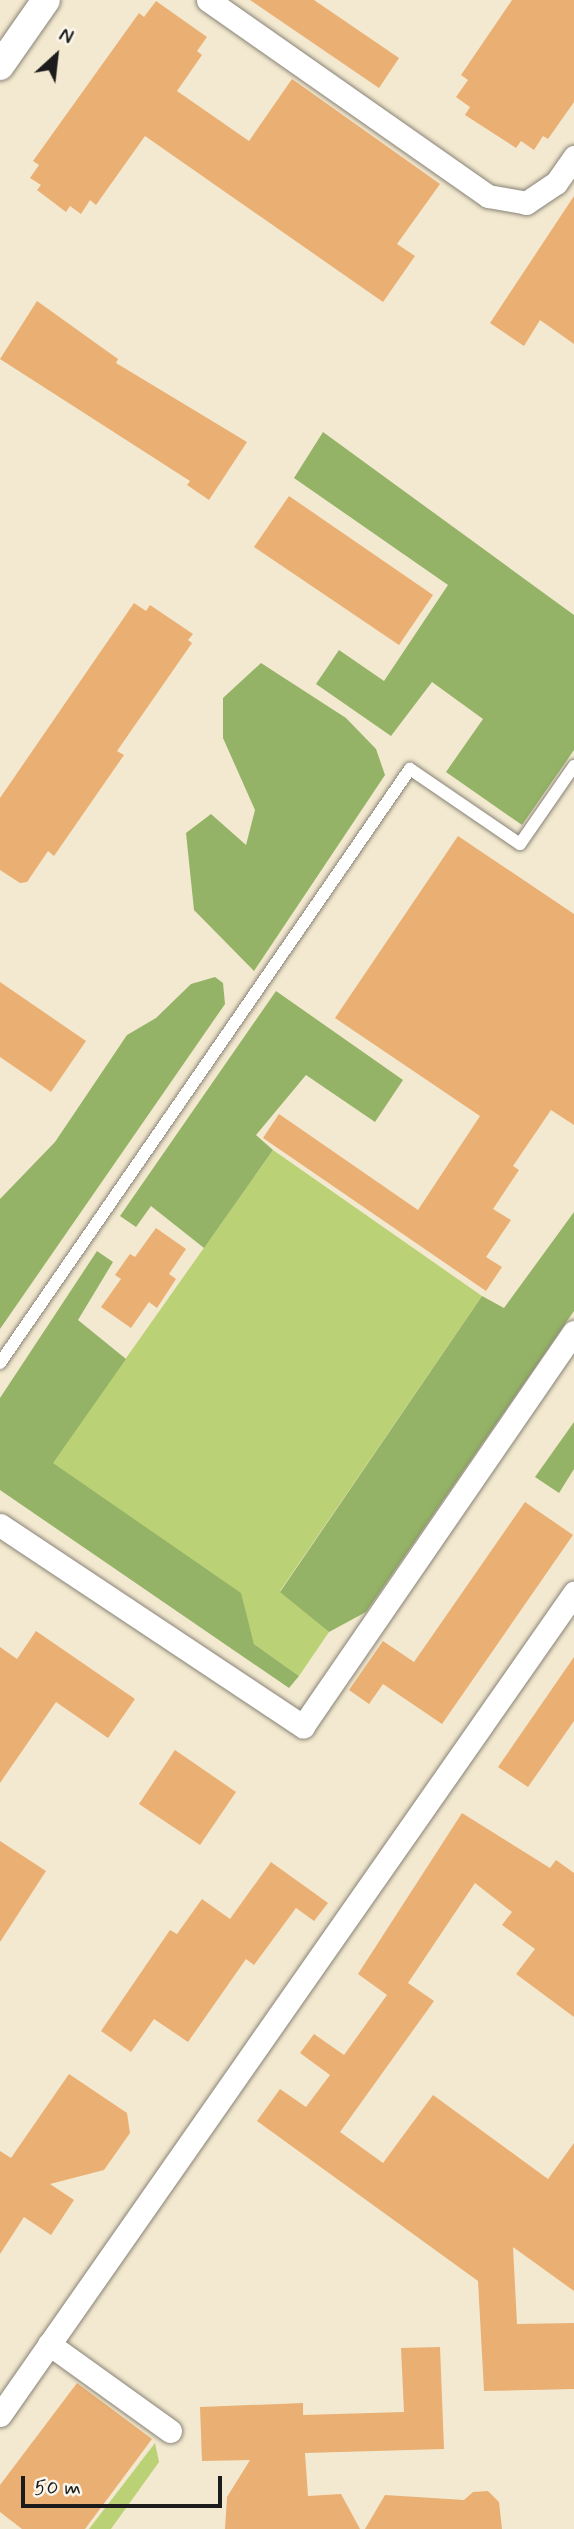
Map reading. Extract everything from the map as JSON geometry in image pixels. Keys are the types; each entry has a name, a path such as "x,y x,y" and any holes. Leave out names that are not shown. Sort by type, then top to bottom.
{"street":[{"path":"0,66 46,0"},
{"path":"208,0 488,196 526,203 556,183 574,157"},
{"path":"0,1525 303,1726 574,1332"},
{"path":"0,2415 454,1770 574,1593"},
{"path":"49,2344 170,2431"}],"lane":[{"path":"0,1363 410,769 520,844 574,766"}],"green space":[{"path":"323,432 574,615 574,750 522,825 446,772 483,719 432,682 391,736 316,684 339,650 384,681 448,585 294,478"},
{"path":"261,663 346,718 376,749 385,775 254,971 194,910 186,833 211,814 246,845 255,810 223,738 223,698"},
{"path":"215,977 223,983 225,1004 0,1329 0,1199 55,1142 127,1035 156,1018 191,984"},
{"path":"276,991 403,1080 375,1122 306,1075 256,1135 273,1150 204,1248 151,1206 136,1227 120,1216"},
{"path":"273,1150 482,1296 280,1591 329,1632 299,1676 254,1644 240,1593 52,1463"},
{"path":"574,1212 574,1311 366,1612 329,1632 280,1592 482,1296 504,1308"},
{"path":"97,1251 113,1262 78,1320 126,1359 53,1463 241,1593 254,1644 299,1676 289,1688 0,1490 0,1398"},
{"path":"574,1422 574,1469 559,1493 535,1477"},
{"path":"155,2443 159,2462 111,2529 89,2529"}],"building":[{"path":"250,0 314,0 399,58 379,88"},
{"path":"512,0 574,0 574,102 548,139 543,136 534,150 521,141 516,148 465,115 470,107 456,97 468,80 461,75"},
{"path":"156,1 207,37 197,51 202,55 177,91 249,141 292,79 440,184 397,244 415,256 383,302 145,136 96,205 90,200 81,214 70,206 66,212 37,190 41,185 30,178 39,165 33,161 139,13 144,17"},
{"path":"574,196 574,344 540,320 524,346 490,323"},
{"path":"37,301 118,359 116,363 247,442 209,500 187,485 190,481 0,359"},
{"path":"289,496 433,595 399,645 254,547"},
{"path":"134,603 146,611 150,605 193,634 188,640 192,643 117,751 124,755 54,856 48,851 27,882 20,883 0,870 0,798"},
{"path":"458,836 574,914 574,1125 551,1110 513,1166 519,1170 493,1209 511,1220 486,1257 502,1267 486,1291 263,1138 279,1114 418,1210 480,1116 335,1018"},
{"path":"0,982 86,1041 51,1092 0,1057"},
{"path":"156,1228 186,1249 169,1274 176,1279 157,1308 149,1302 131,1328 101,1307 121,1279 115,1275 130,1254 135,1257"},
{"path":"525,1502 573,1535 442,1724 383,1684 369,1704 349,1690 383,1641 414,1662"},
{"path":"36,1631 135,1699 108,1738 56,1702 0,1783 0,1647 17,1659"},
{"path":"574,1657 574,1721 528,1787 498,1767"},
{"path":"175,1750 236,1792 200,1845 139,1804"},
{"path":"462,1813 550,1868 556,1860 574,1873 574,2017 516,1974 535,1949 502,1925 512,1912 475,1883 408,1983 434,2001 340,2132 383,2163 433,2095 548,2179 574,2143 574,2291 513,2247 517,2324 574,2323 574,2389 484,2391 478,2281 257,2121 280,2089 306,2107 330,2075 300,2053 314,2034 344,2055 387,1995 358,1974"},
{"path":"0,1841 46,1871 0,1942"},
{"path":"271,1862 328,1903 314,1921 296,1908 254,1965 246,1959 188,2042 154,2019 131,2052 101,2031 170,1930 177,1934 202,1899 230,1919"},
{"path":"69,2074 127,2113 130,2133 104,2170 50,2184 74,2200 51,2235 24,2217 0,2254 0,2151 11,2158"},
{"path":"440,2347 444,2449 305,2453 308,2496 341,2494 360,2529 225,2529 227,2497 250,2460 202,2461 200,2407 303,2403 303,2415 404,2412 401,2348"},
{"path":"77,2383 152,2439 85,2529 22,2529 0,2512 0,2485"},
{"path":"488,2491 499,2502 502,2529 365,2529 385,2495 464,2500 473,2492"}]}
